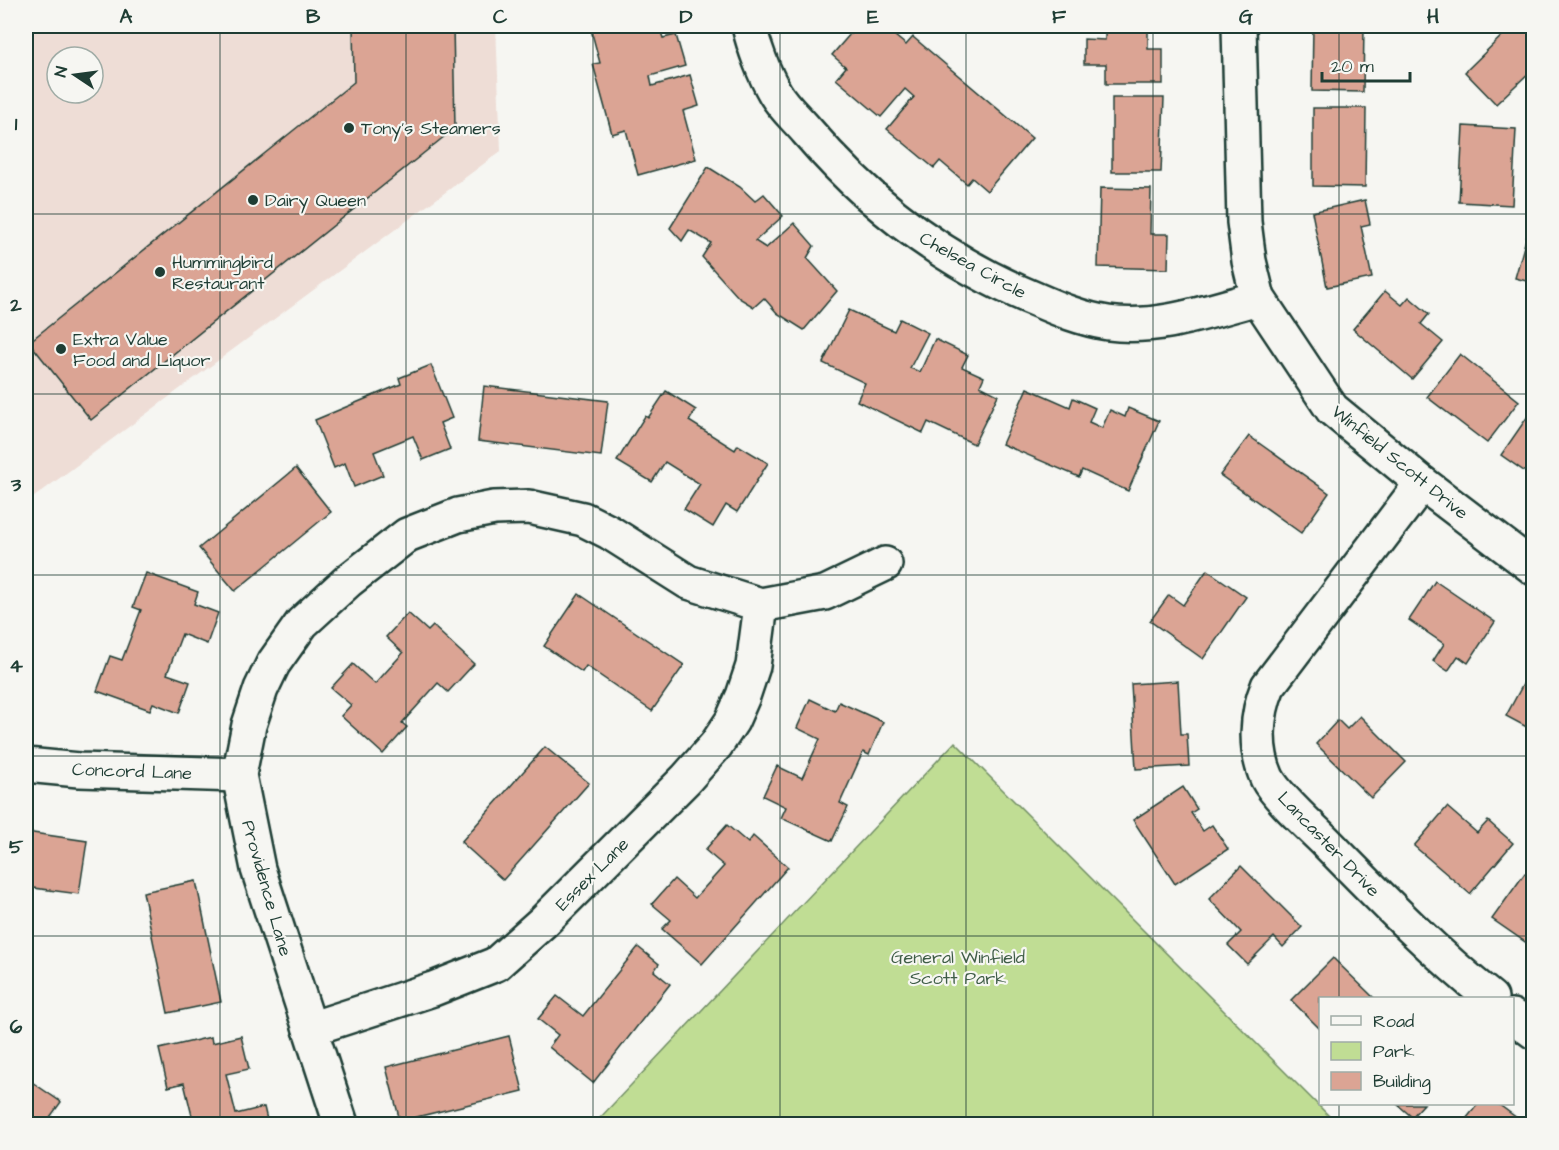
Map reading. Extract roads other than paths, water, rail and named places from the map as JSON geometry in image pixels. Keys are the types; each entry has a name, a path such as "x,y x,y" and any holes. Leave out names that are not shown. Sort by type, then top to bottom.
{"street":[{"name":"Chelsea Circle","path":"749,26 775,94 825,152 892,216 919,237 993,281 1074,315 1106,323 1133,325 1176,320 1258,298"},
{"name":"Winfield Scott Drive","path":"1239,26 1244,222 1249,261 1258,298 1327,403 1422,483 1533,568"},
{"name":"Lancaster Drive","path":"1422,483 1268,686 1260,704 1258,740 1268,779 1301,818 1409,925 1489,997"},
{"name":"Providence Lane","path":"341,1125 258,869 239,775 249,724 261,689 273,664 302,623 348,581 407,535 458,515 494,508 529,507 558,512 609,532 688,582 761,604 825,593 885,564"},
{"name":"Essex Lane","path":"310,1029 433,989 496,964 544,921 716,745 732,721 753,666 761,604"},
{"name":"Concord Lane","path":"26,765 79,770 239,775"},
{"path":"1514,1018 1533,1032"}],"place":[{"name":"Tony's Steamers","path":"349,128"},
{"name":"Dairy Queen","path":"253,200"},
{"name":"Hummingbird Restaurant","path":"160,272"},
{"name":"Extra Value Food and Liquor","path":"61,349"}],"park label":[{"name":"General Winfield Scott Park","path":"958,967"}]}
